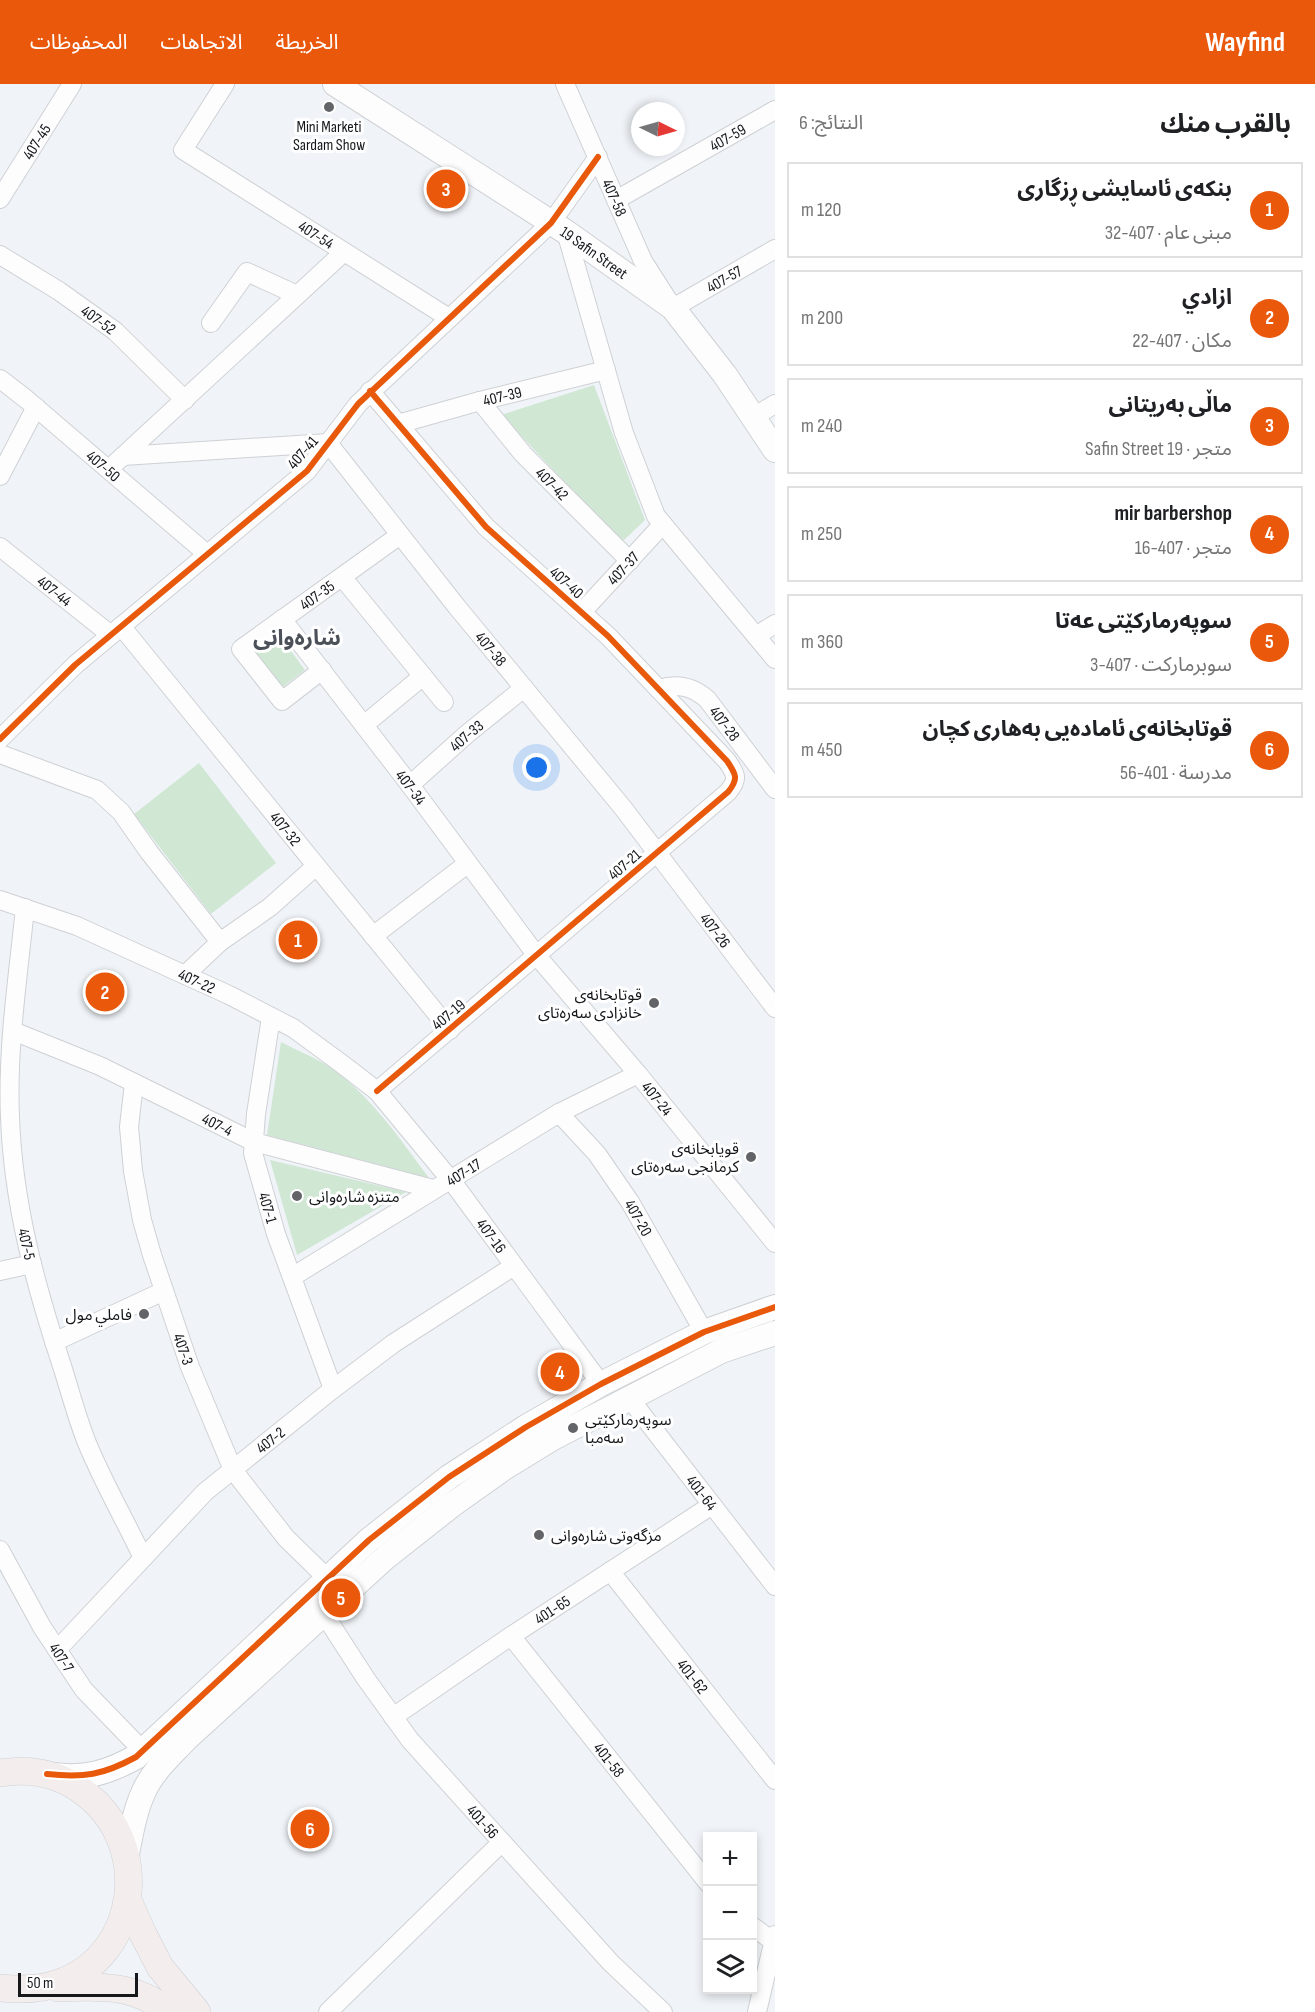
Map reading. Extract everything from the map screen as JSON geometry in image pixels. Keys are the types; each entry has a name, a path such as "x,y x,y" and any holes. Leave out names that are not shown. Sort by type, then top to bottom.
{"main road":[{"path":"5,1770 47,1774 75,1785 98,1803 116,1827 127,1854 130,1877 128,1900 119,1926 105,1950 84,1969 60,1983 14,1990"},
{"path":"128,1900 160,1967 197,2012"},
{"path":"14,1990 98,1986 115,1988 146,1996 169,2012"}],"street":[{"name":"407-45","path":"0,199 72,84"},
{"name":"407-54","path":"225,84 183,150 449,318"},
{"name":"19 Safin Street","path":"335,84 559,228 672,308 725,375 775,450"},
{"name":"407-58","path":"568,85 643,261 672,308"},
{"name":"407-59","path":"616,200 775,110"},
{"name":"407-41","path":"0,739 75,665 307,471 370,391 449,318 559,228 597,157"},
{"path":"559,228 606,370 624,433 656,516 775,659"},
{"name":"407-57","path":"672,308 775,249"},
{"path":"109,469 344,252"},
{"name":"407-52","path":"0,255 59,291 115,332 184,400"},
{"path":"211,323 247,272 297,295"},
{"name":"407-39","path":"398,424 480,400 606,370"},
{"name":"407-50","path":"0,379 36,407 207,554"},
{"name":"407-40","path":"370,391 486,527 608,636 727,761 735,773 735,785 728,792"},
{"name":"407-42","path":"480,400 523,454 630,561"},
{"path":"753,417 775,404"},
{"path":"0,476 36,407"},
{"path":"123,456 328,443"},
{"name":"407-38","path":"328,443 657,853"},
{"name":"407-37","path":"582,612 663,524"},
{"name":"407-35","path":"322,670 282,701 241,649 400,535"},
{"name":"407-44","path":"0,547 116,630"},
{"path":"342,577 444,702"},
{"name":"407-34","path":"282,620 410,785 537,956"},
{"path":"756,636 775,624"},
{"name":"407-32","path":"116,630 316,866 450,1030"},
{"path":"364,725 423,676"},
{"name":"407-28","path":"659,689 684,686 707,699 775,789"},
{"name":"407-33","path":"410,785 467,734 524,688"},
{"path":"0,754 97,790 121,812 149,852 220,942"},
{"name":"407-21","path":"537,956 728,792"},
{"name":"407-26","path":"657,853 775,1008"},
{"path":"373,936 467,864"},
{"path":"185,975 220,942 270,907 316,866"},
{"name":"407-22","path":"0,900 77,926 185,975 293,1028 376,1091"},
{"name":"407-5","path":"25,908 13,1030 10,1116 14,1171 22,1224 54,1342 87,1444 143,1558"},
{"name":"407-19","path":"376,1091 537,956"},
{"name":"407-24","path":"537,956 638,1074 775,1243"},
{"name":"407-1","path":"271,1017 253,1153 276,1234 333,1389"},
{"name":"407-4","path":"13,1030 100,1066 254,1142 433,1189"},
{"name":"407-17","path":"292,1276 559,1113 638,1074"},
{"name":"407-3","path":"134,1083 129,1127 133,1171 142,1220 190,1368 233,1470 286,1538 328,1579"},
{"name":"407-16","path":"376,1091 450,1178 601,1384"},
{"name":"407-20","path":"559,1113 597,1154 630,1202 704,1332"},
{"path":"0,1271 32,1264"},
{"name":"407-2","path":"57,1650 206,1492 333,1389 394,1343 514,1266"},
{"path":"54,1342 164,1291"},
{"path":"47,1774 75,1777 93,1775 119,1767 144,1752 369,1540 449,1477 526,1427 601,1384 704,1332 775,1307"},
{"path":"127,1854 133,1821 144,1790 163,1764 185,1740 386,1557 452,1504 553,1438 721,1351 775,1333"},
{"name":"401-64","path":"630,1399 775,1586"},
{"name":"401-65","path":"393,1717 511,1636 712,1505"},
{"name":"407-7","path":"0,1550 42,1627 84,1690 144,1752"},
{"name":"401-62","path":"610,1571 775,1780"},
{"name":"401-56","path":"324,1614 410,1740 610,1963 663,2012"},
{"name":"401-58","path":"511,1636 703,1877"},
{"path":"328,2012 502,1842"},
{"path":"757,1928 774,1939 757,2012"}],"green space":[{"path":"594,385 645,520 622,542 501,415"},
{"path":"277,632 305,670 281,688 253,652"},
{"path":"199,763 276,863 211,914 134,814"},
{"path":"281,1042 322,1062 348,1081 386,1121 429,1178 267,1135"},
{"path":"270,1160 406,1192 297,1255"}],"cycle path":[{"path":"0,739 75,665 307,471 358,404 551,223 598,157"},
{"path":"370,391 486,527 608,636 727,761 735,776 734,784 728,792 377,1091"},
{"path":"47,1774 72,1776 93,1774 136,1757 369,1540 449,1477 526,1427 601,1384 704,1332 775,1307"}],"place":[{"name":"Mini Marketi Sardam Show","path":"329,107"},
{"name":"ماڵی بەریتانی","path":"446,189"},
{"name":"بنکەی ئاسایشی ڕزگاری","path":"298,940"},
{"name":"ازادي","path":"105,992"},
{"name":"قوتابخانەی خانزادی سەرەتای","path":"654,1003"},
{"name":"قویابخانەی کرمانجی سەرەتای","path":"751,1157"},
{"name":"متنزه شارەوانی","path":"297,1196"},
{"name":"فاملي مول","path":"144,1314"},
{"name":"mir barbershop","path":"560,1372"},
{"name":"سوپەرمارکێتی سەمبا","path":"573,1428"},
{"name":"مزگەوتی شارەوانی","path":"539,1535"},
{"name":"سوپەرمارکێتی عەتا","path":"341,1598"},
{"name":"قوتابخانەی ئامادەیی بەهاری کچان","path":"310,1829"}],"district":[{"name":"شارەوانی","path":"297,637"}]}
